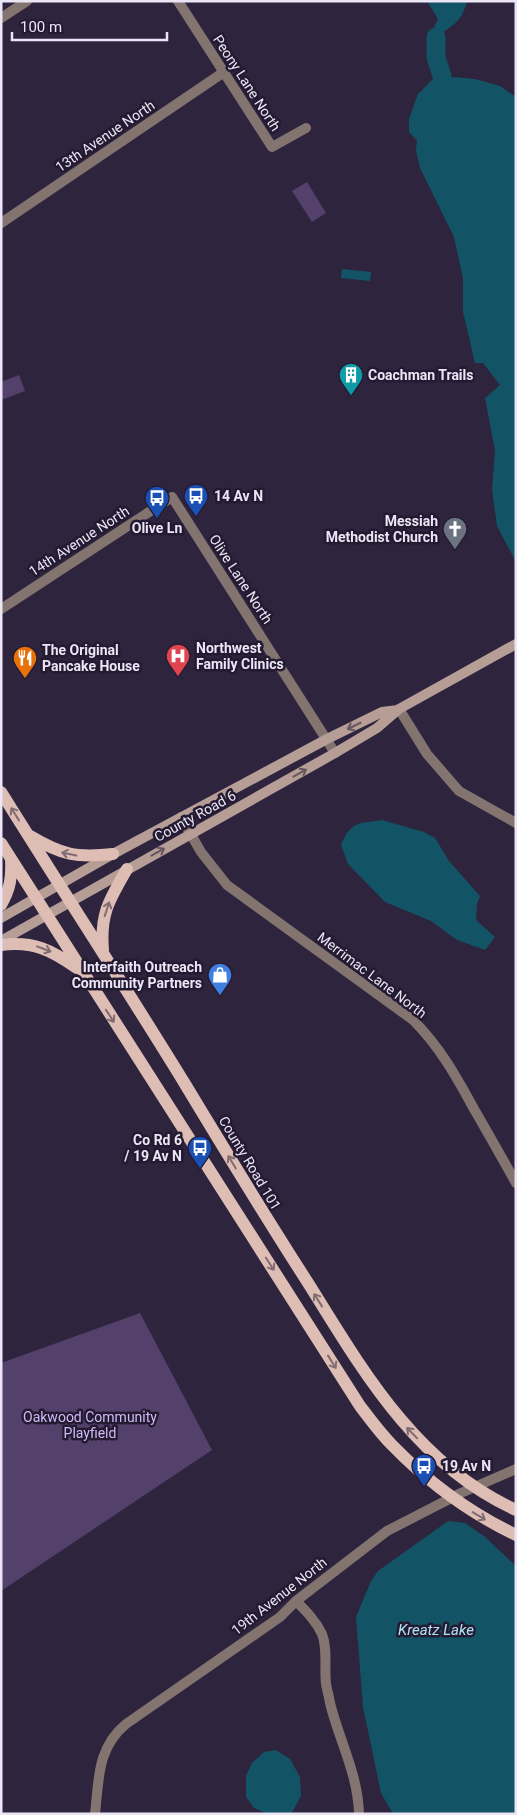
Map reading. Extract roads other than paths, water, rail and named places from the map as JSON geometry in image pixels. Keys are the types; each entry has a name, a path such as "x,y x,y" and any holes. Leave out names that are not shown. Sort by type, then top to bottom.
{"main road":[{"name":"County Road 6","path":"1,941 335,753 377,728 399,709 516,644"},
{"name":"County Road 6","path":"1,918 113,854 327,739 382,712 399,709"},
{"name":"County Road 101","path":"1,792 104,953 262,1212 364,1373 407,1428 424,1445 475,1487 516,1510"},
{"path":"28,835 50,848 67,854 89,857 113,854"},
{"path":"1,843 360,1406 391,1444 427,1477 470,1510 516,1535"},
{"path":"1,905 9,891 12,875 10,857"},
{"path":"104,953 102,931 105,910 127,869"},
{"path":"1,946 15,944 41,946 58,954 82,971"}],"street":[{"path":"1,18 27,1"},
{"name":"Peony Lane North","path":"178,1 272,147 306,128"},
{"name":"13th Avenue North","path":"1,223 224,72"},
{"name":"14th Avenue North","path":"1,609 172,497"},
{"name":"Olive Lane North","path":"172,497 335,753"},
{"path":"399,709 427,754 459,791 516,823"},
{"name":"Merrimac Lane North","path":"181,817 201,852 227,885 396,1007 429,1036 450,1066 516,1183"},
{"name":"19th Avenue North","path":"95,1814 102,1759 115,1733 137,1715 280,1616 296,1601 387,1531 454,1497 516,1469"},
{"path":"296,1601 307,1612 322,1635 325,1650 326,1684 330,1704 358,1791 359,1814"}],"water":[{"path":"427,1 467,1 459,18 452,26 436,37 433,35 438,19"},
{"path":"442,76 475,79 500,86 516,97 516,562 497,526 492,489 495,451 485,398 500,385 483,363 475,363 463,312 463,278 454,237 420,168 416,150 417,141 409,132 409,119 418,94 432,80"},
{"path":"342,269 371,272 370,281 341,278"},
{"path":"382,820 424,832 435,838 449,861 480,896 477,904 476,920 495,937 485,950 457,940 431,921 385,902 348,864 341,845 352,827 361,823"},
{"name":"Kreatz Lake","path":"448,1521 465,1523 484,1536 516,1566 516,1814 393,1814 381,1793 363,1707 356,1617 371,1581 378,1571"},
{"path":"276,1750 290,1759 300,1777 301,1796 293,1811 289,1814 268,1814 254,1808 246,1797 246,1776 252,1763 264,1752"}],"waterway":[{"path":"436,37 436,57 442,76"}],"place":[{"name":"Coachman Trails","path":"351,396"},
{"name":"14 Av N","path":"196,517"},
{"name":"Olive Ln","path":"157,519"},
{"name":"Messiah Methodist Church","path":"455,550"},
{"name":"Northwest Family Clinics","path":"178,677"},
{"name":"The Original Pancake House","path":"25,679"},
{"name":"Interfaith Outreach Community Partners","path":"220,996"},
{"name":"Co Rd 6 / 19 Av N","path":"200,1169"},
{"name":"19 Av N","path":"424,1487"}],"park label":[{"name":"Oakwood Community Playfield","path":"90,1425"}]}
